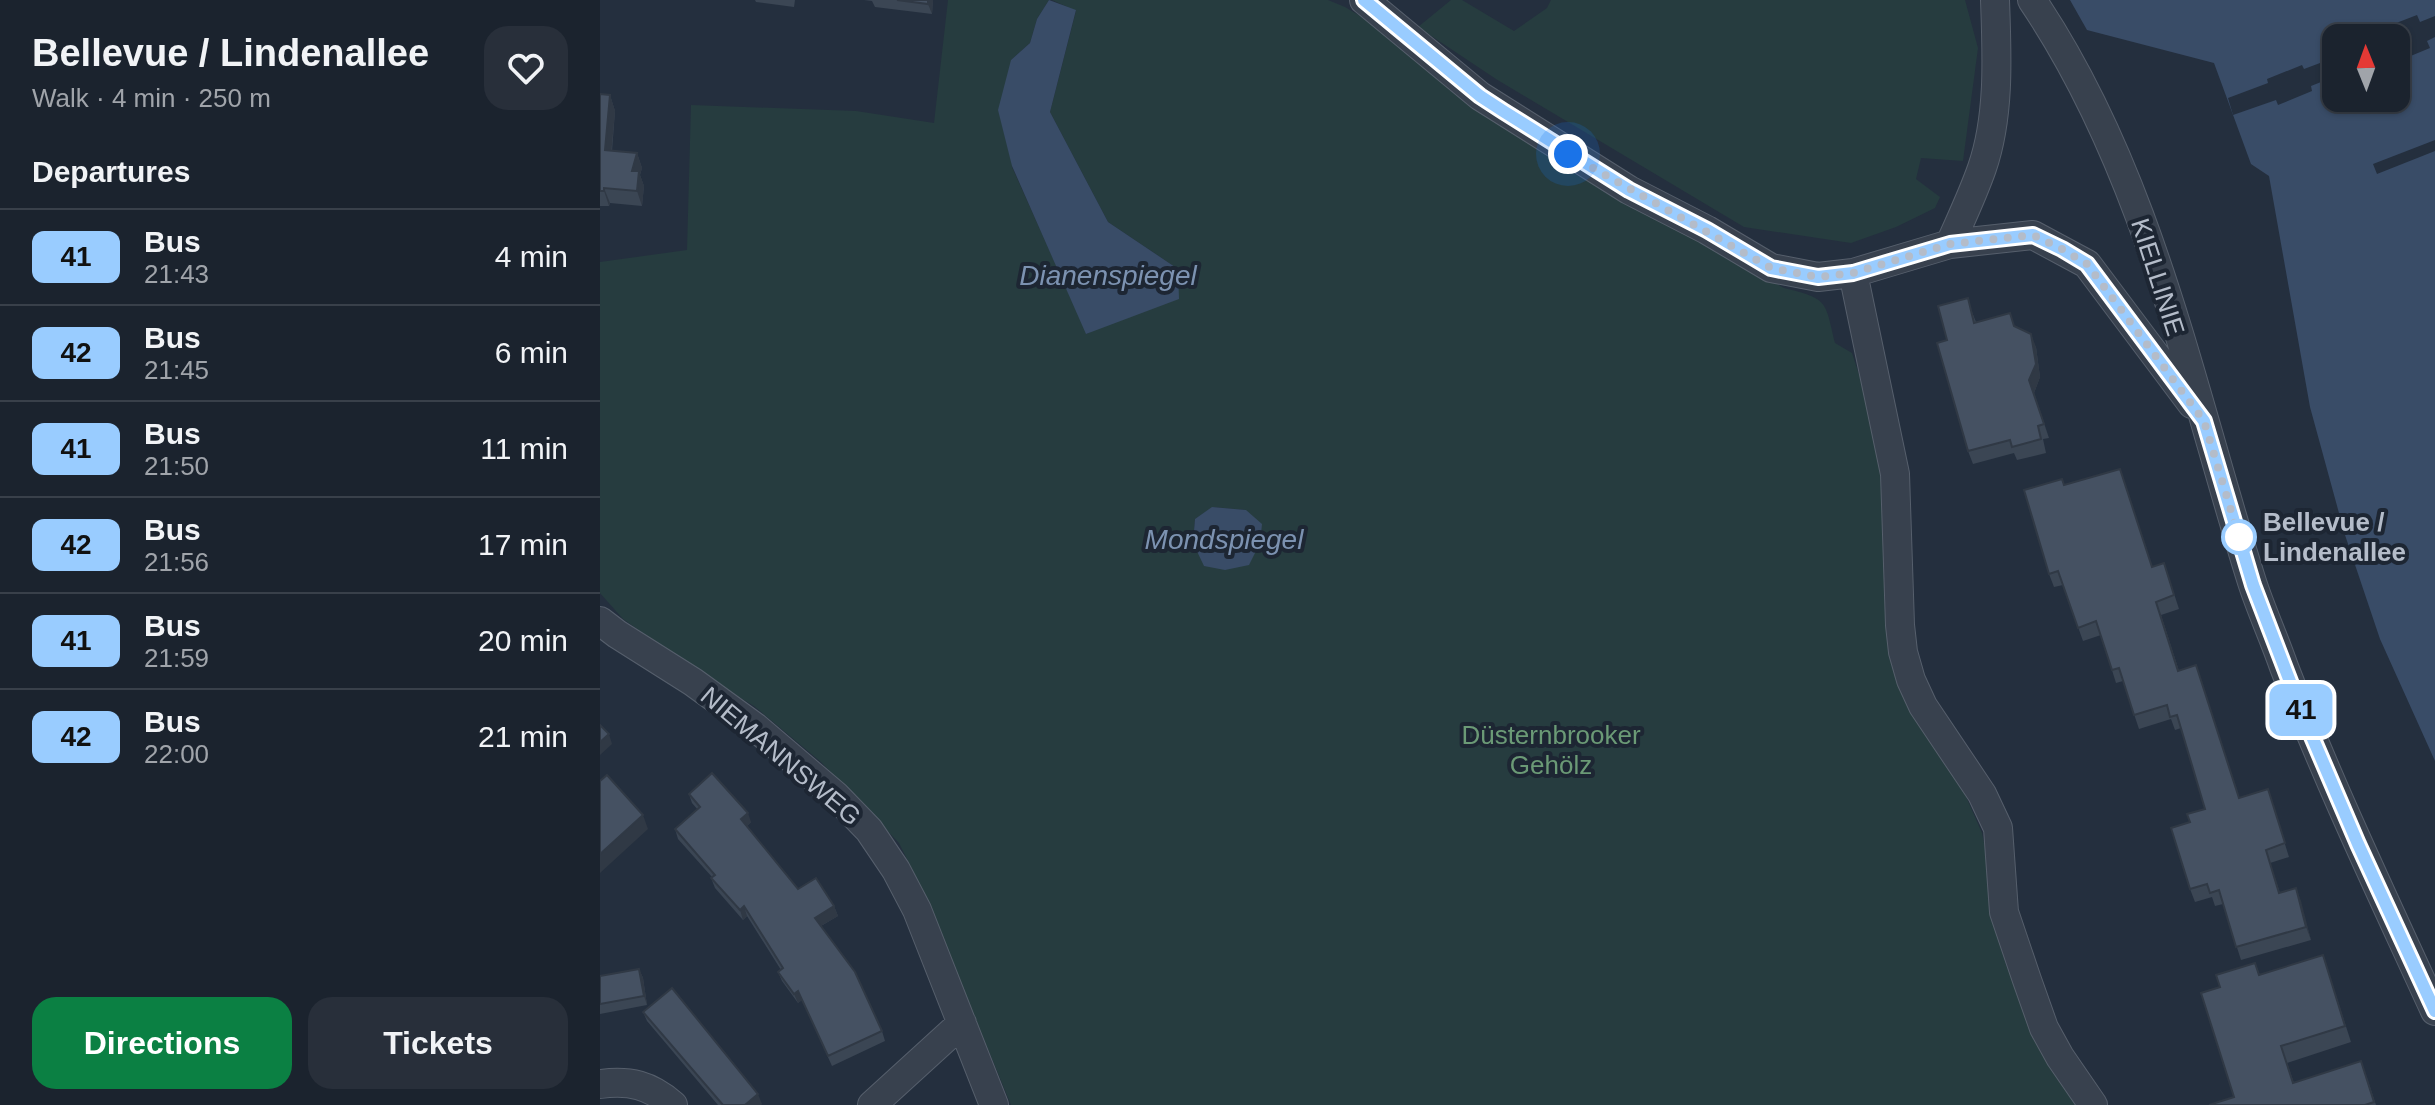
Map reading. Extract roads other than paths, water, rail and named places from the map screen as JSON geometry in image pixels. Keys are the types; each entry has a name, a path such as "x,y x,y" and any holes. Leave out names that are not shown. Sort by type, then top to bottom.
{"street":[{"path":"1364,0 1480,96 1629,190 1707,230 1771,268 1818,277 1853,273 1950,244 2033,235 2062,249 2087,264 2204,421"},
{"path":"1950,244 1983,167 1994,107 1997,48 1995,0"},
{"name":"KIELLINIE","path":"2032,0 2056,36 2117,155 2164,290 2253,585 2304,718 2435,1011"},
{"path":"1853,273 1895,474 1900,625 1911,680 1923,706 1982,794 1998,828 2004,912 2030,991 2044,1028 2060,1057 2093,1105"},
{"name":"NIEMANNSWEG","path":"600,621 755,727 836,796 869,830 896,870 917,910 994,1105"},
{"path":"872,1105 962,1023"},
{"path":"600,1084 620,1081 637,1083 661,1094 673,1105"}],"water":[{"name":"Dianenspiegel","path":"1049,0 1076,10 1050,112 1108,222 1178,269 1179,299 1086,334 1012,166 998,110 1011,60 1030,43 1037,19"},
{"path":"2070,0 2435,0 2435,761 2380,639 2345,535 2310,407 2269,176 2251,164 2214,63 2087,30"},
{"name":"Mondspiegel","path":"1212,507 1246,510 1262,524 1260,543 1249,565 1225,570 1204,566 1193,543 1195,519"}],"place":[{"name":"Bellevue / Lindenallee","path":"2239,537"}],"park label":[{"name":"Düsternbrooker Gehölz","path":"1551,750"}]}
